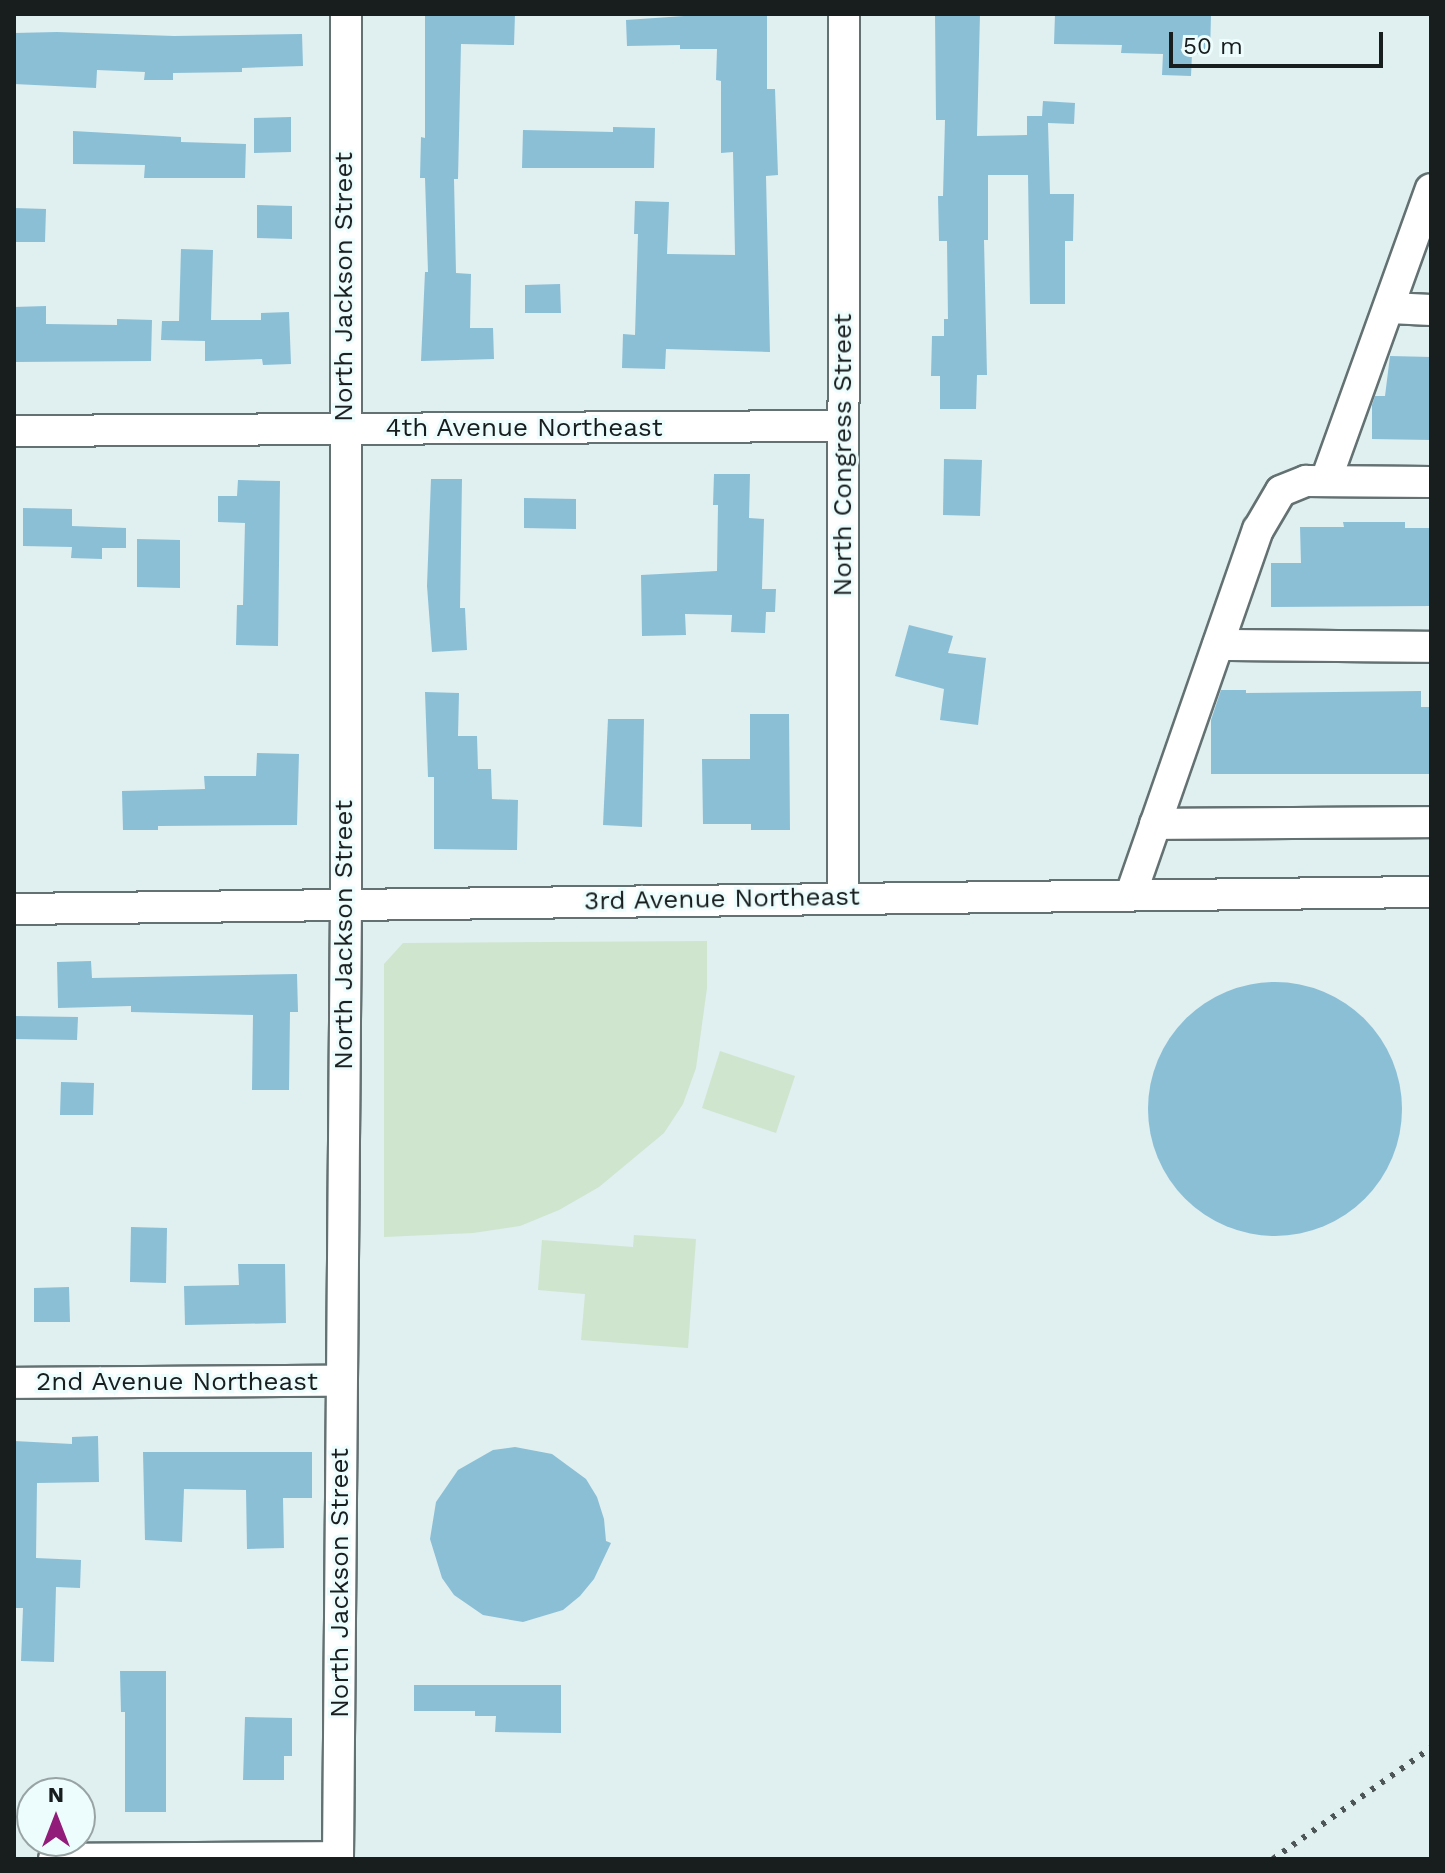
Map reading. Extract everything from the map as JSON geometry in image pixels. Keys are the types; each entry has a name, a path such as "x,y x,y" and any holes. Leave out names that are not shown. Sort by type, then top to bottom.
{"street":[{"name":"North Jackson Street","path":"54,1859 338,1857 346,904 343,429 346,14"},
{"name":"North Congress Street","path":"843,897 844,14"},
{"path":"1326,480 1431,189"},
{"path":"1390,308 1431,310"},
{"name":"4th Avenue Northeast","path":"14,431 842,426"},
{"path":"1131,894 1258,530 1281,491 1306,481 1431,482"},
{"path":"1218,645 1431,647"},
{"path":"1155,824 1431,822"},
{"name":"3rd Avenue Northeast","path":"14,909 1431,892"},
{"name":"2nd Avenue Northeast","path":"14,1383 341,1381"}],"green space":[{"path":"707,941 707,988 696,1068 683,1104 664,1133 599,1187 559,1210 520,1226 473,1233 384,1237 384,964 403,943"},
{"path":"720,1051 795,1076 776,1133 702,1108"},
{"path":"634,1235 696,1239 688,1348 581,1340 585,1294 538,1290 542,1240 633,1247"}],"building":[{"path":"425,14 515,14 514,45 461,44 458,179 454,179 456,273 471,274 470,328 493,328 494,359 421,361 425,272 428,272 425,178 420,178 421,137 425,138"},
{"path":"767,14 767,89 775,89 778,175 766,176 770,352 666,349 665,369 622,368 623,334 635,335 638,234 634,234 635,201 669,202 667,254 735,255 733,152 721,153 721,81 716,80 717,49 680,49 680,45 627,46 626,20"},
{"path":"935,14 980,14 977,136 1027,135 1027,116 1042,116 1043,101 1075,103 1074,124 1048,123 1050,194 1074,194 1073,241 1065,241 1065,304 1030,304 1028,175 988,175 988,240 984,240 987,375 977,375 976,409 940,409 940,376 931,376 932,336 944,336 944,319 948,319 947,241 939,241 938,196 943,196 945,120 936,120"},
{"path":"1055,14 1211,15 1210,54 1192,54 1191,76 1162,75 1163,54 1121,53 1122,45 1054,44"},
{"path":"14,33 174,36 302,34 303,66 242,68 242,72 173,73 173,80 144,80 145,72 97,70 96,88 14,84"},
{"path":"291,117 291,152 254,153 254,118"},
{"path":"613,127 655,128 654,168 522,168 523,130 613,132"},
{"path":"73,131 181,137 181,142 246,144 245,178 144,178 145,165 73,164"},
{"path":"257,205 292,206 292,239 257,238"},
{"path":"14,208 46,209 45,242 14,242"},
{"path":"181,249 213,250 211,320 261,320 261,313 289,312 291,364 263,365 262,359 205,361 205,341 161,340 162,321 179,321"},
{"path":"560,284 561,313 525,313 525,285"},
{"path":"46,306 46,324 117,325 117,319 152,320 151,361 14,362 14,307"},
{"path":"1390,356 1431,357 1431,440 1372,439 1372,405 1375,396 1385,396"},
{"path":"944,459 982,460 980,516 943,515"},
{"path":"714,474 750,474 749,518 764,519 762,589 776,589 775,612 766,612 765,633 731,632 732,615 685,614 686,635 642,636 641,575 717,571 718,505 713,505"},
{"path":"431,479 462,479 460,608 465,608 467,650 432,652 427,586"},
{"path":"238,480 280,481 278,646 236,645 237,605 243,605 245,523 218,522 218,496 237,496"},
{"path":"524,498 576,499 576,529 524,528"},
{"path":"23,508 72,509 72,526 126,528 126,548 102,548 102,559 71,558 72,547 23,546"},
{"path":"1343,522 1405,522 1405,528 1431,528 1431,606 1271,607 1271,563 1301,563 1300,527 1344,527"},
{"path":"137,539 180,540 180,588 137,587"},
{"path":"909,625 953,636 948,653 986,658 978,725 940,720 944,689 895,676"},
{"path":"1221,690 1246,690 1246,693 1421,691 1421,707 1431,707 1431,774 1211,774 1211,720"},
{"path":"425,692 459,693 458,736 477,736 478,769 491,769 492,799 518,800 517,850 434,849 434,777 428,777"},
{"path":"750,714 789,714 790,830 751,830 751,824 703,824 702,759 750,759"},
{"path":"608,719 644,719 642,827 603,825"},
{"path":"257,753 299,754 297,825 158,826 158,830 123,830 122,791 205,789 204,776 256,776"},
{"path":"91,961 92,978 297,974 298,1012 290,1012 289,1090 252,1090 253,1015 131,1012 131,1006 58,1008 57,962"},
{"path":"1275,982 1323,992 1365,1019 1392,1061 1402,1109 1392,1157 1365,1199 1323,1226 1275,1236 1227,1226 1185,1199 1158,1157 1148,1109 1158,1061 1185,1019 1227,992"},
{"path":"14,1016 78,1017 77,1040 14,1039"},
{"path":"61,1082 94,1083 93,1115 60,1115"},
{"path":"131,1227 167,1228 166,1283 130,1282"},
{"path":"238,1264 285,1264 286,1323 185,1325 184,1286 239,1285"},
{"path":"69,1287 70,1322 34,1322 34,1288"},
{"path":"98,1436 99,1482 37,1483 36,1558 81,1560 80,1588 56,1587 54,1662 21,1661 23,1608 14,1608 14,1441 72,1444 72,1437"},
{"path":"515,1447 552,1454 586,1479 597,1497 604,1519 606,1541 611,1543 594,1579 580,1596 563,1610 523,1622 483,1615 454,1595 442,1578 430,1539 436,1502 458,1470 493,1450"},
{"path":"143,1452 312,1452 312,1498 283,1498 284,1548 247,1549 246,1490 184,1489 182,1542 145,1540"},
{"path":"120,1671 166,1671 166,1812 125,1812 125,1712 121,1712"},
{"path":"414,1685 561,1685 561,1733 495,1732 496,1716 475,1716 475,1711 414,1711"},
{"path":"245,1717 292,1718 292,1756 284,1756 284,1780 243,1780"}],"railway":[{"path":"1273,1859 1431,1748"}]}
